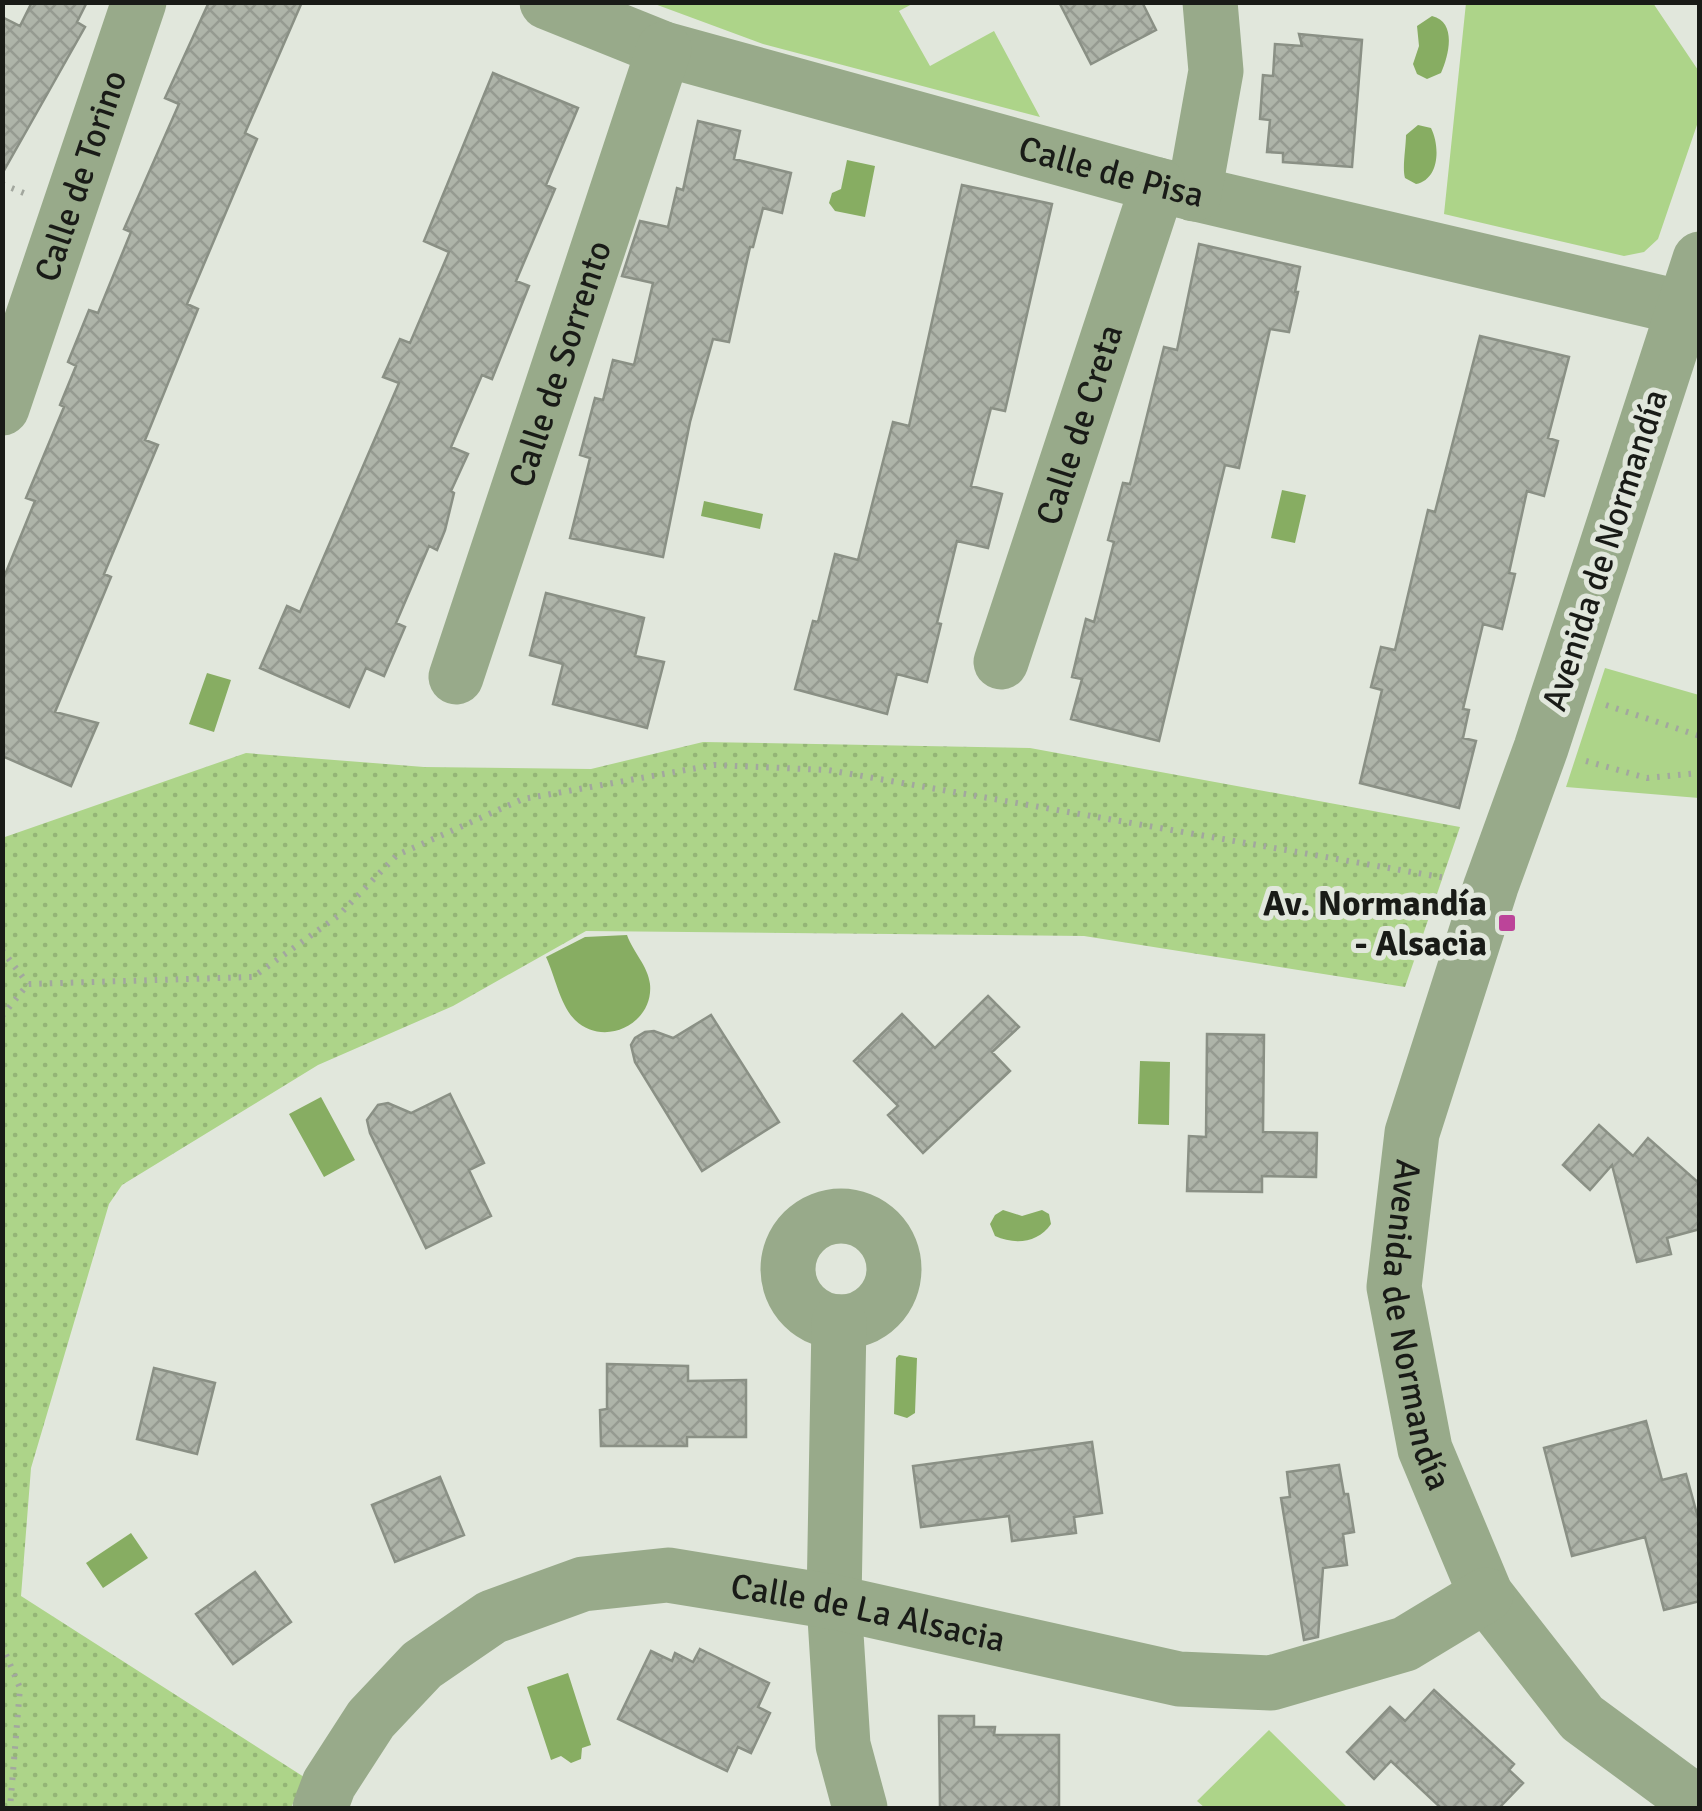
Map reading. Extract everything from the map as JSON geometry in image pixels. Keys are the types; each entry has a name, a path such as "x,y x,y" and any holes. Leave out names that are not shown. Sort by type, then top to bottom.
{"street":[{"name":"Calle de Torino","path":"2,408 139,2"},
{"name":"Calle de Pisa","path":"547,2 664,49 1176,189 1691,302"},
{"name":"Calle de Creta","path":"1001,662 1216,71 1210,2"},
{"name":"Calle de Sorrento","path":"456,677 664,49"},
{"name":"Avenida de Normandía","path":"1691,302 1542,748 1491,886 1412,1133 1394,1287 1425,1448 1486,1595 1582,1718 1700,1805"},
{"path":"840,1322 834,1602 843,1745 860,1808"},
{"name":"Calle de La Alsacia","path":"320,1808 329,1784 371,1719 422,1665 492,1617 584,1584 668,1575 834,1602 1179,1679 1270,1683 1405,1644 1486,1595"}],"path":[{"path":"1560,690 1700,736"},
{"path":"1542,748 1647,778 1700,774"},
{"path":"2,1016 28,984 252,977 338,916 396,855 523,799 714,765 828,770 1491,886"},
{"path":"2,950 28,984"},
{"path":"2,1645 20,1688 10,1808"}],"shaded area":[{"path":"652,3 914,3 899,11 930,66 994,31 1040,117 763,44"},
{"path":"1466,3 1653,3 1700,73 1699,119 1658,239 1644,252 1624,256 1444,214"},
{"path":"1432,16 1445,25 1449,40 1441,73 1427,79 1417,74 1413,64 1419,46 1417,26"},
{"path":"1418,125 1431,128 1437,152 1430,176 1416,184 1405,178 1404,163 1406,135"},
{"path":"847,160 875,166 865,217 835,211 829,203 832,193 841,189"},
{"path":"1282,490 1306,495 1295,543 1271,538"},
{"path":"704,501 763,514 760,529 701,516"},
{"path":"1605,668 1699,695 1699,798 1566,787"},
{"path":"207,673 231,680 214,732 189,724"},
{"path":"703,742 1030,748 1460,827 1405,987 1084,936 586,931 453,1006 318,1065 122,1185 109,1204 31,1468 21,1596 304,1777 291,1808 3,1808 2,838 246,753 424,767 591,769"},
{"path":"627,935 649,977 649,998 644,1010 625,1028 600,1032 587,1028 565,1006 546,957 585,937"},
{"path":"1140,1061 1170,1062 1169,1125 1138,1124"},
{"path":"321,1097 355,1160 324,1177 289,1114"},
{"path":"1003,1210 1022,1216 1042,1210 1049,1214 1051,1224 1033,1239 1003,1239 995,1236 990,1224"},
{"path":"899,1355 917,1358 915,1413 907,1418 894,1414"},
{"path":"131,1533 148,1558 103,1588 86,1563"},
{"path":"568,1673 591,1745 582,1748 581,1759 571,1763 561,1756 551,1760 527,1687"},
{"path":"1269,1730 1348,1808 1205,1808 1197,1801"}],"building":[{"path":"32,2 87,2 77,22 85,27 2,174 2,17 20,26"},
{"path":"209,2 302,2 245,133 257,139 187,304 198,309 145,440 158,445 104,574 111,577 55,712 98,723 71,786 2,756 2,582 35,501 26,498 64,407 60,405 76,366 68,362 89,310 98,313 131,232 124,229 179,104 165,98"},
{"path":"1059,2 1142,2 1156,30 1091,64"},
{"path":"1299,34 1362,40 1352,167 1283,162 1283,153 1267,152 1270,120 1260,119 1263,75 1273,76 1275,44 1302,46"},
{"path":"493,73 578,108 546,185 555,189 516,281 529,286 492,379 482,375 451,447 468,454 451,491 454,493 445,530 437,550 429,546 396,623 405,627 384,676 366,668 349,707 260,668 287,606 300,612 399,383 383,377 400,339 410,343 449,252 424,241"},
{"path":"698,121 740,131 734,159 791,173 782,213 763,208 750,247 729,342 713,339 690,422 663,557 570,538 590,458 580,455 595,398 603,400 613,360 634,365 653,283 622,276 640,221 668,227 677,188 683,190"},
{"path":"962,185 1052,204 1005,411 991,408 971,486 1002,494 988,548 957,541 927,682 897,674 887,714 795,689 813,621 818,622 835,554 858,560 893,422 909,426"},
{"path":"1199,244 1300,267 1298,292 1289,332 1270,329 1239,468 1225,465 1159,741 1071,719 1082,679 1072,677 1086,619 1094,622 1114,542 1108,540 1123,483 1130,484 1164,347 1177,350"},
{"path":"1480,336 1569,357 1548,438 1558,441 1544,496 1527,491 1509,573 1515,574 1502,629 1483,624 1463,709 1469,710 1463,738 1476,741 1459,808 1360,783 1382,690 1371,687 1381,647 1395,650 1428,510 1435,512"},
{"path":"546,593 644,618 635,656 664,662 647,728 553,704 563,664 530,655"},
{"path":"988,996 1019,1027 992,1052 1010,1071 923,1153 888,1115 898,1106 854,1061 902,1014 935,1048"},
{"path":"711,1015 779,1122 702,1171 635,1062 631,1045 645,1032 673,1038"},
{"path":"1207,1034 1264,1035 1263,1132 1317,1133 1316,1177 1262,1176 1262,1192 1187,1191 1189,1136 1206,1137"},
{"path":"450,1094 484,1163 469,1170 491,1216 426,1248 367,1120 378,1105 388,1103 411,1113"},
{"path":"1599,1125 1633,1156 1648,1138 1700,1184 1700,1229 1667,1238 1671,1254 1637,1262 1612,1165 1590,1190 1563,1165"},
{"path":"607,1364 688,1366 688,1381 746,1380 746,1437 687,1437 687,1446 601,1446 600,1410 607,1409"},
{"path":"154,1368 215,1383 197,1454 137,1439"},
{"path":"1646,1421 1662,1480 1686,1474 1700,1525 1700,1601 1664,1610 1645,1537 1572,1556 1544,1448"},
{"path":"1092,1442 1102,1513 1074,1517 1076,1533 1012,1541 1009,1516 921,1527 913,1466"},
{"path":"1339,1465 1354,1532 1343,1534 1347,1565 1323,1568 1318,1637 1304,1640 1281,1498 1290,1497 1287,1472"},
{"path":"440,1477 464,1535 395,1562 372,1505"},
{"path":"255,1572 291,1622 233,1664 196,1614"},
{"path":"700,1649 769,1683 758,1707 770,1713 751,1753 738,1747 727,1771 618,1719 651,1651 672,1661 675,1653 693,1662"},
{"path":"1434,1690 1514,1764 1509,1770 1523,1783 1499,1808 1441,1808 1391,1761 1374,1779 1347,1752 1390,1707 1405,1721"},
{"path":"939,1716 974,1716 974,1727 995,1727 994,1735 1059,1735 1059,1808 940,1808"}],"place":[{"name":"Av. Normandía - Alsacia","path":"1507,923"}]}
